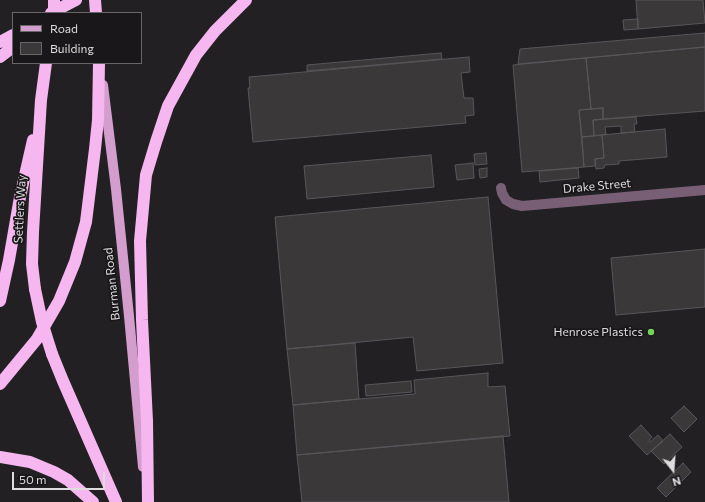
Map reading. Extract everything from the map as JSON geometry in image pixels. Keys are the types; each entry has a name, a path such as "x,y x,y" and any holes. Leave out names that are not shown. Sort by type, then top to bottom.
{"highway":[{"path":"53,12 54,0"},
{"path":"95,0 96,12"},
{"path":"147,502 147,421 140,241 146,175 168,106 196,56 215,32 246,0"},
{"path":"55,12 74,1"},
{"path":"60,12 74,1"},
{"path":"0,42 12,36"},
{"path":"0,56 12,48"},
{"name":"Settlers Way","path":"46,64 41,100 32,232 32,264 35,290 42,322 62,381 116,502"},
{"path":"0,384 37,339 59,301 75,262 86,222 98,120 100,64"},
{"path":"0,301 41,100"},
{"path":"0,457 30,462 48,469 68,480 93,502"}],"main road":[{"name":"Burman Road","path":"100,64 116,189 147,502"}],"lane":[{"name":"Drake Street","path":"501,188 506,200 513,204 522,206 705,190"}],"building":[{"path":"636,0 703,0 705,23 638,29"},
{"path":"638,19 638,29 624,30 623,20"},
{"path":"705,33 705,47 518,64 520,49"},
{"path":"705,47 705,111 603,119 603,108 591,109 586,58"},
{"path":"441,53 442,59 307,71 307,65"},
{"path":"469,57 470,72 461,73 464,98 473,98 474,115 465,116 466,123 253,142 248,88 250,88 249,77"},
{"path":"586,58 591,109 579,110 584,167 522,172 513,65"},
{"path":"603,108 603,119 593,120 594,136 582,137 579,110"},
{"path":"636,117 637,124 634,124 635,132 621,133 621,126 605,127 606,134 594,136 593,120"},
{"path":"665,129 667,157 619,161 619,164 605,165 604,168 596,169 595,159 604,158 602,135"},
{"path":"602,135 604,158 595,159 595,166 584,167 582,137"},
{"path":"486,153 487,164 475,165 474,154"},
{"path":"431,155 434,187 307,199 304,166"},
{"path":"473,163 474,178 457,180 455,165"},
{"path":"487,168 487,177 480,178 479,169"},
{"path":"578,168 579,178 540,182 539,171"},
{"path":"488,197 503,363 417,371 413,337 287,349 275,217"},
{"path":"705,249 705,307 616,315 611,258"},
{"path":"355,343 359,399 293,405 287,349"},
{"path":"488,373 488,387 505,386 510,436 297,455 293,405 415,394 414,380"},
{"path":"411,381 412,392 366,396 365,385"},
{"path":"684,406 697,419 684,432 671,418"},
{"path":"641,425 652,437 649,440 650,442 658,435 663,441 647,455 629,436"},
{"path":"670,434 682,447 664,464 651,451"},
{"path":"503,436 509,502 302,502 297,455"},
{"path":"683,463 691,472 666,497 657,488"}],"place":[{"name":"Henrose Plastics","path":"651,332"}]}
